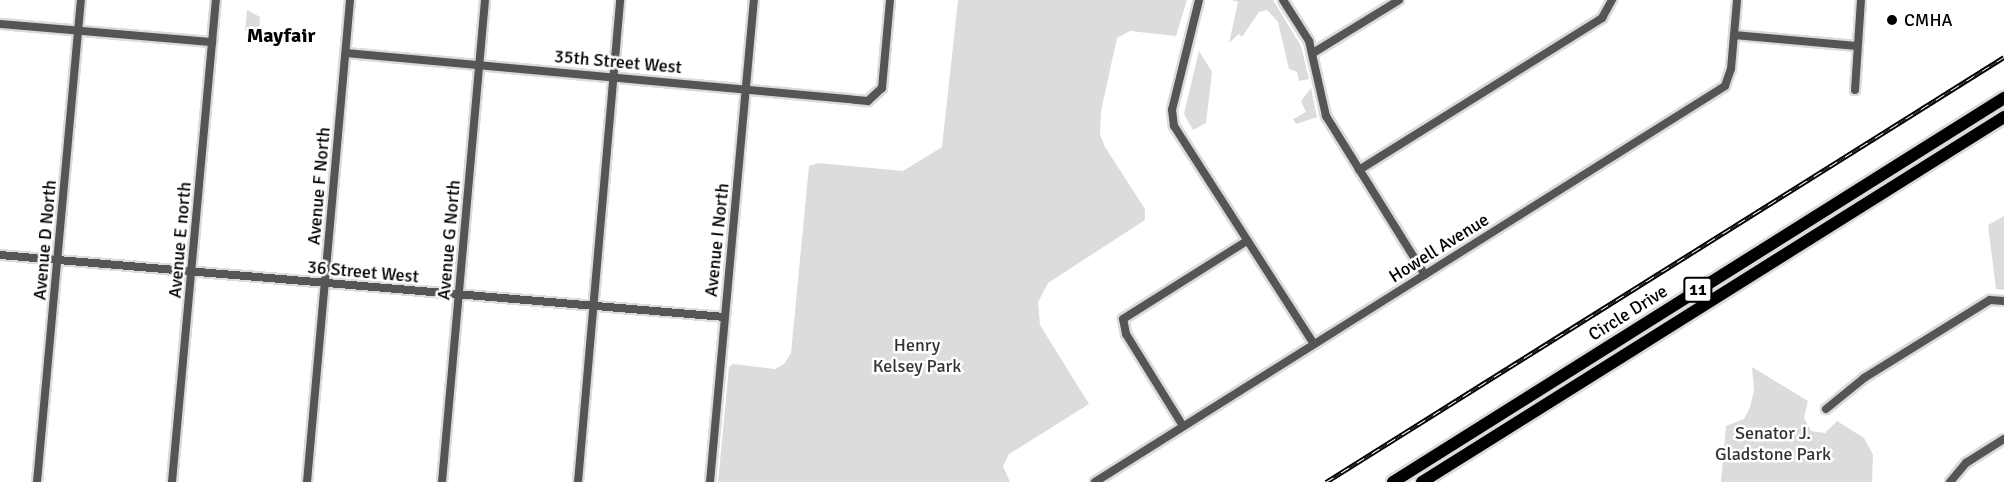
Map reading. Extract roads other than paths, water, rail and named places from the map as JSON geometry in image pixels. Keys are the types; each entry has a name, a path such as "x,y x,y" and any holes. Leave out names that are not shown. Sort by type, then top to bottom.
{"highway":[{"name":"Circle Drive","path":"1393,482 2004,98"},
{"name":"Circle Drive","path":"1422,482 2004,117"}],"street":[{"name":"Avenue D North","path":"37,482 81,0"},
{"name":"Avenue E north","path":"172,482 216,0"},
{"name":"Avenue F North","path":"307,482 350,0"},
{"name":"Avenue G North","path":"442,482 485,0"},
{"path":"578,482 620,0"},
{"name":"Avenue I North","path":"710,482 754,0"},
{"name":"35th Street West","path":"346,53 868,101 882,88 890,0"},
{"path":"1198,0 1172,118 1247,241 1314,344"},
{"path":"1283,0 1313,53 1326,116 1425,275"},
{"path":"1313,53 1399,0"},
{"path":"1359,170 1602,18 1612,0"},
{"name":"Howell Avenue","path":"1095,482 1725,86 1731,69 1737,0"},
{"path":"1855,90 1861,0"},
{"path":"0,24 212,42"},
{"path":"1734,35 1857,46"},
{"path":"1183,426 1126,334 1123,320 1247,241"},
{"name":"36 Street West","path":"0,255 724,317"},
{"path":"1826,409 1864,378 1990,300 2004,301"},
{"path":"1950,482 1966,464 2004,439"}],"railway":[{"path":"1326,482 2004,57"}],"place":[{"name":"CMHA","path":"1892,20"}],"district":[{"name":"Mayfair","path":"281,35"}],"park label":[{"name":"Henry Kelsey Park","path":"917,356"},
{"name":"Senator J. Gladstone Park","path":"1773,444"}]}
